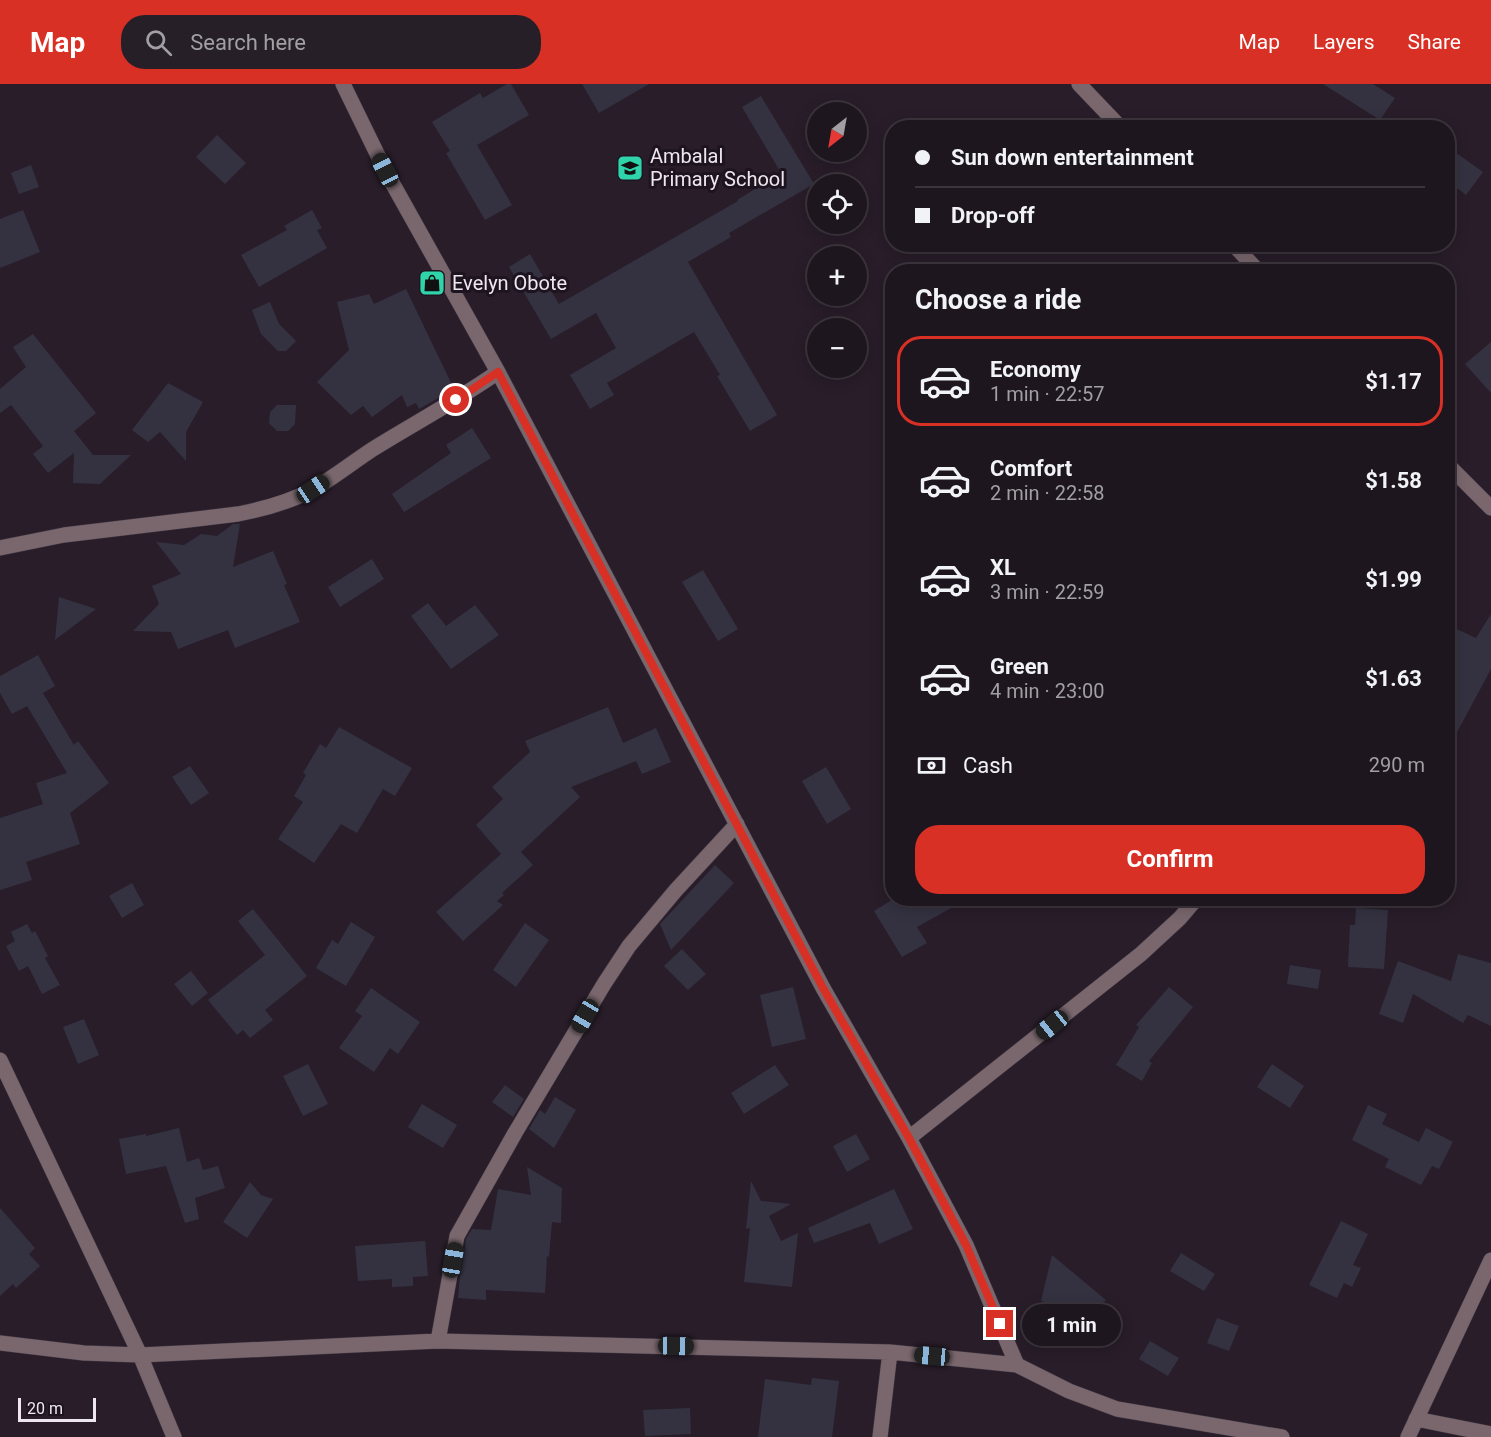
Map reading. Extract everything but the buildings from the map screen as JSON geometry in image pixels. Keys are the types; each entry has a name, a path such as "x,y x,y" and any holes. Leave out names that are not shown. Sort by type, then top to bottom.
{"street":[{"path":"343,84 385,170 498,372 823,988 909,1138 966,1245 1017,1365"},
{"path":"1079,84 1113,120"},
{"path":"1240,252 1252,264"},
{"path":"0,548 64,535 263,510 313,489 374,448 456,400 498,372"},
{"path":"1455,473 1491,508"},
{"path":"438,1341 457,1236 492,1172 629,946 676,890 737,824"},
{"path":"909,1138 1141,954 1189,906"},
{"path":"0,1060 140,1355 174,1437"},
{"path":"1408,1437 1491,1260"},
{"path":"0,1343 84,1353 140,1355 438,1341 890,1352 1017,1365 1069,1391 1117,1409 1282,1437"},
{"path":"880,1437 890,1352"},
{"path":"1416,1419 1491,1434"}],"place":[{"name":"Ambalal Primary School","path":"630,168"},
{"name":"Evelyn Obote","path":"432,283"}],"route":[{"path":"456,400 498,372 823,988 909,1138 966,1245 1000,1324"}]}
